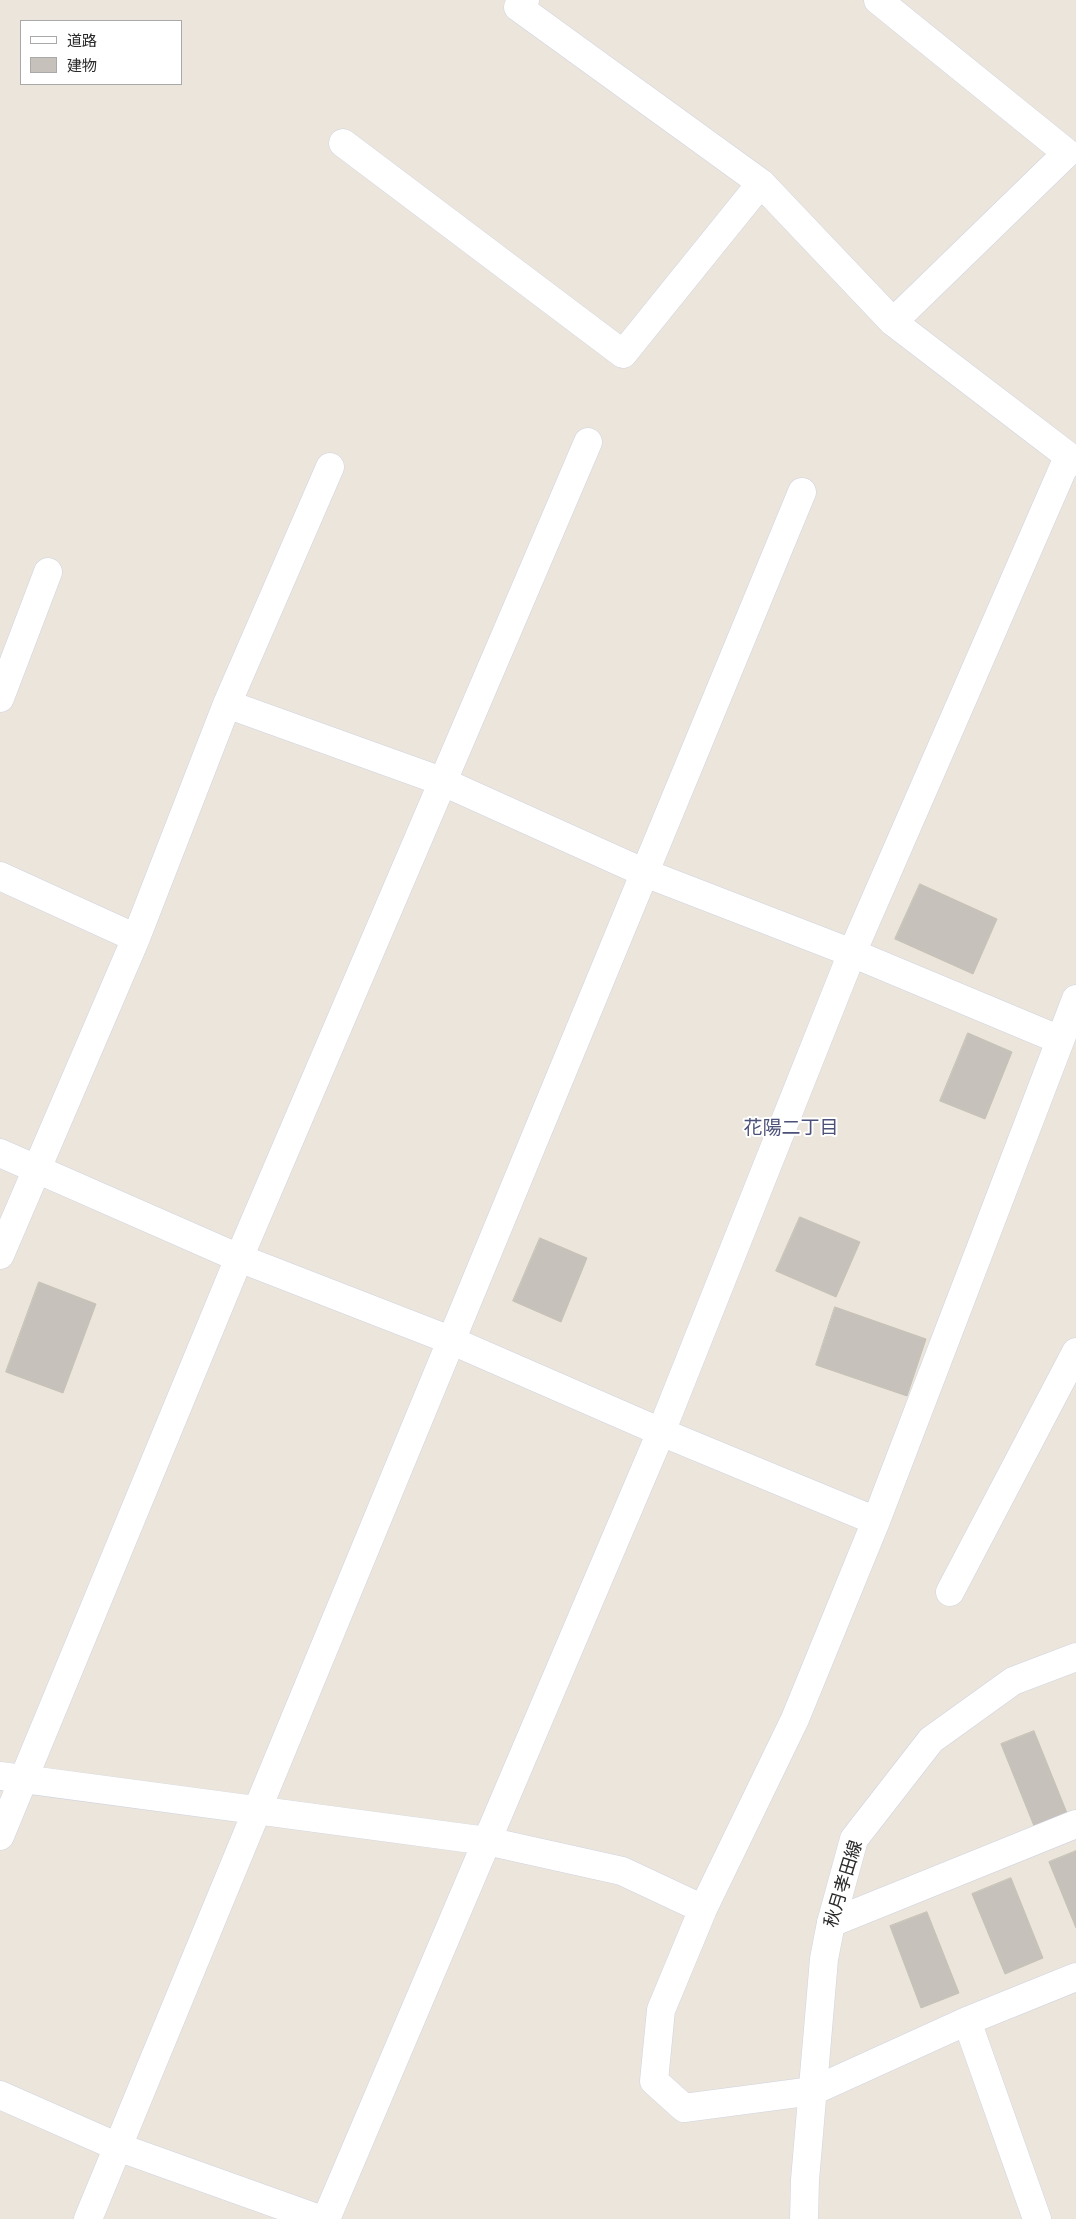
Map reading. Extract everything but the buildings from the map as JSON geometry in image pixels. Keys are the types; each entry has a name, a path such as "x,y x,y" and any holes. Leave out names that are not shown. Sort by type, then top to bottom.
{"street":[{"path":"326,2219 661,1432 852,953 1072,459 892,322 761,183 518,7 525,0"},
{"path":"878,0 1067,153 892,322"},
{"path":"343,143 623,354 761,183"},
{"path":"0,1836 12,1777 239,1258 441,781 588,442"},
{"path":"0,1255 136,938 227,704 330,467"},
{"path":"88,2219 802,492"},
{"path":"0,698 48,572"},
{"path":"227,704 441,781 645,872 852,953 1060,1040"},
{"path":"0,876 136,938"},
{"path":"1076,999 876,1521 795,1720 704,1909 661,2010 654,2081 684,2108 813,2090 967,2021 1076,1977"},
{"path":"0,1153 239,1258 450,1340 661,1432 876,1521"},
{"path":"950,1592 1076,1352"},
{"name":"秋月孝田線","path":"804,2219 824,1959 831,1923 854,1839 931,1740 1013,1681 1076,1657"},
{"path":"12,1777 255,1812 487,1841 622,1871 704,1909"},
{"path":"831,1923 1076,1824"},
{"path":"967,2021 1037,2219"},
{"path":"0,2095 118,2147 319,2219"}],"district":[{"name":"花陽二丁目","path":"791,1129"}]}
